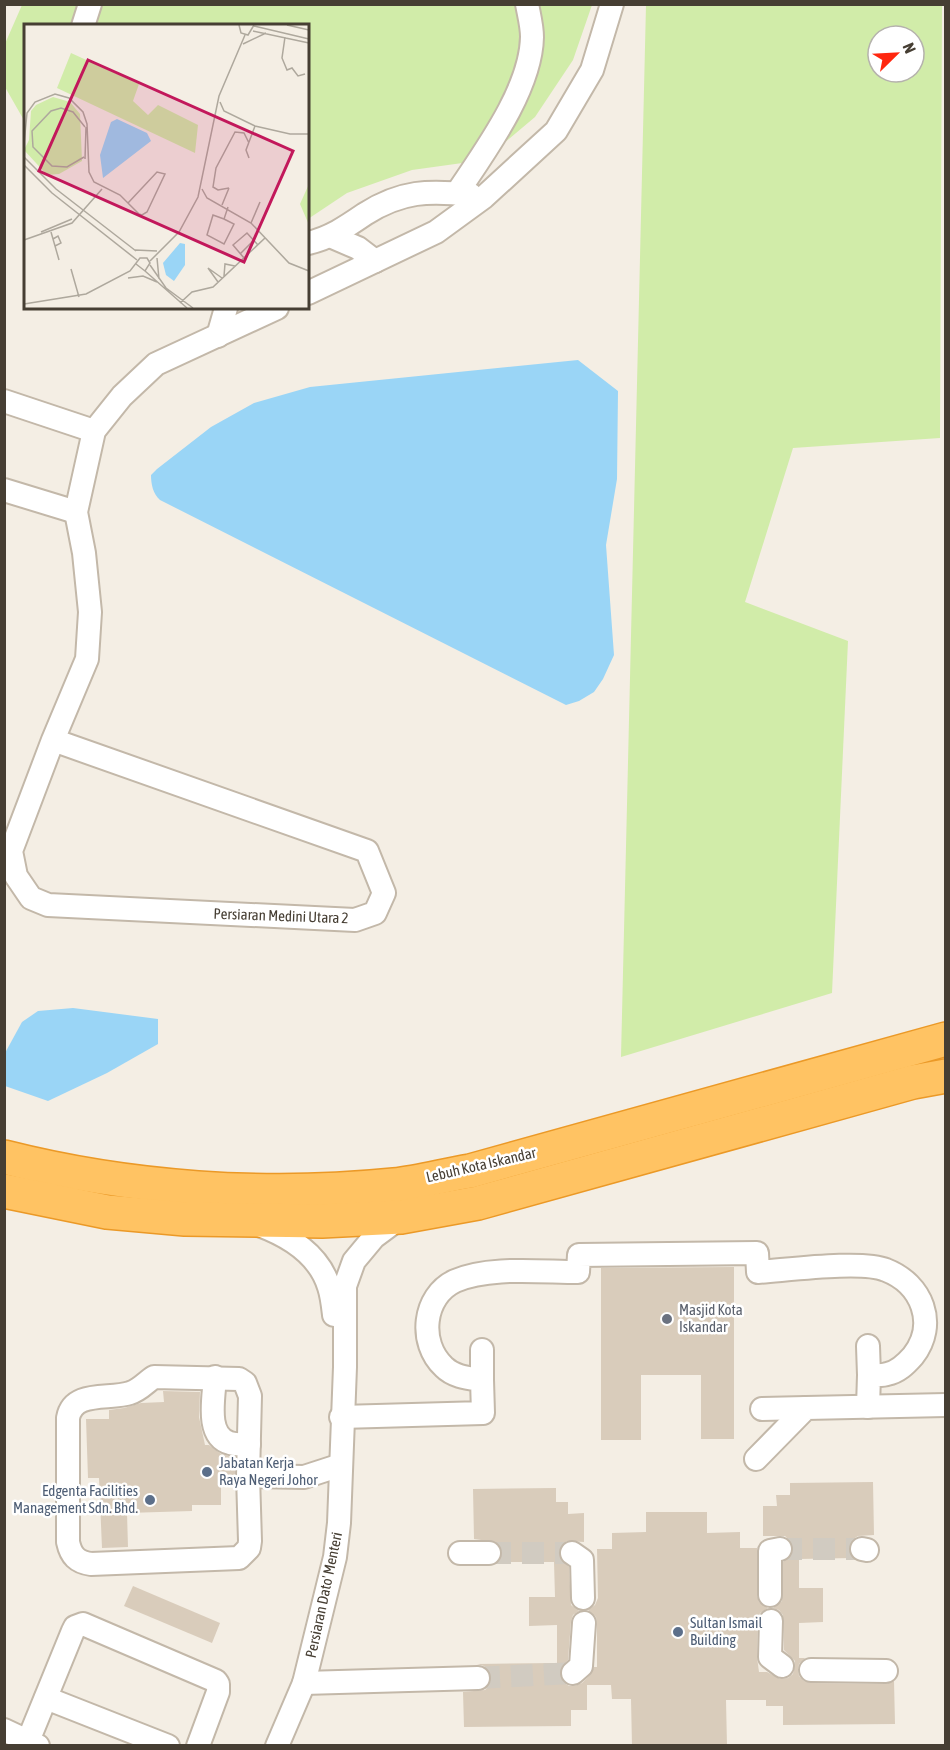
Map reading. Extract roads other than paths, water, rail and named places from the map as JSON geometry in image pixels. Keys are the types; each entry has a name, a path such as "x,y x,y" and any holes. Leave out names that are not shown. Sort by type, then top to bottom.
{"highway":[{"name":"Lebuh Kota Iskandar","path":"4,1157 112,1179 188,1186 320,1190 396,1184 470,1171 945,1040"},
{"path":"4,1191 107,1212 185,1219 322,1221 401,1217 478,1203 913,1082 945,1076"}],"street":[{"path":"84,24 90,4"},
{"path":"457,193 494,136 518,90 529,62 532,36 527,4"},
{"path":"309,293 436,232 484,197 556,131 592,70 612,4"},
{"path":"309,243 330,237 366,213 416,193 436,191 484,197"},
{"path":"330,237 357,248 375,261"},
{"path":"218,336 226,309"},
{"name":"Persiaran Medini Utara 2","path":"53,740 367,851 384,893 375,913 355,920 343,920 48,905 32,898 16,876 11,851 53,740 87,659 90,612 84,553 76,512 94,431 122,396 156,364 274,309"},
{"path":"4,401 94,431"},
{"path":"4,490 76,512"},
{"path":"913,1082 945,1085"},
{"name":"Persiaran Dato' Menteri","path":"277,1746 304,1683 335,1557 345,1367 345,1286 354,1261 374,1237 401,1217"},
{"name":"Persiaran Dato' Menteri","path":"244,1219 279,1232 306,1251 320,1267 329,1287 345,1367"},
{"path":"482,1380 458,1376 444,1367 435,1356 428,1340 426,1321 440,1292 452,1282 479,1273 578,1272 579,1255 757,1252 758,1272 856,1266 884,1269 898,1275 912,1286 921,1304 926,1323 923,1340 904,1366 886,1375 869,1375"},
{"path":"868,1346 868,1407"},
{"path":"342,1417 483,1413 482,1350"},
{"path":"154,1377 215,1377 239,1379 249,1389 249,1548 239,1558 91,1564 82,1563 75,1558 68,1542 68,1418 73,1405 86,1399 129,1394 154,1377"},
{"path":"215,1377 214,1423 216,1432 222,1440 231,1444 249,1444"},
{"path":"762,1409 945,1405"},
{"path":"756,1459 806,1408"},
{"path":"248,1476 304,1477 341,1465"},
{"path":"770,1594 770,1551 780,1549"},
{"path":"459,1552 489,1553"},
{"path":"572,1553 582,1560 583,1598"},
{"path":"771,1622 770,1657 782,1666"},
{"path":"573,1673 580,1666 584,1623"},
{"path":"4,1730 33,1743 46,1698 73,1631 79,1625 88,1625 216,1681 218,1692 198,1746"},
{"path":"811,1670 886,1671"},
{"path":"304,1683 478,1678"},
{"path":"46,1698 168,1746"}],"water":[{"path":"578,360 618,391 617,479 606,545 614,655 594,692 579,701 566,705 160,500 153,489 151,475 157,469 211,427 254,403 310,387"},
{"path":"73,1008 158,1019 158,1044 107,1073 48,1101 5,1086 5,1053 22,1022 38,1011"}],"tunnel":[{"path":"780,1549 862,1549"},
{"path":"489,1553 572,1553"},
{"path":"478,1678 573,1673"}],"place":[{"name":"Masjid Kota Iskandar","path":"667,1319"},
{"name":"Jabatan Kerja Raya Negeri Johor","path":"207,1472"},
{"name":"Edgenta Facilities Management Sdn. Bhd.","path":"150,1500"},
{"name":"Sultan Ismail Building","path":"678,1632"}]}
